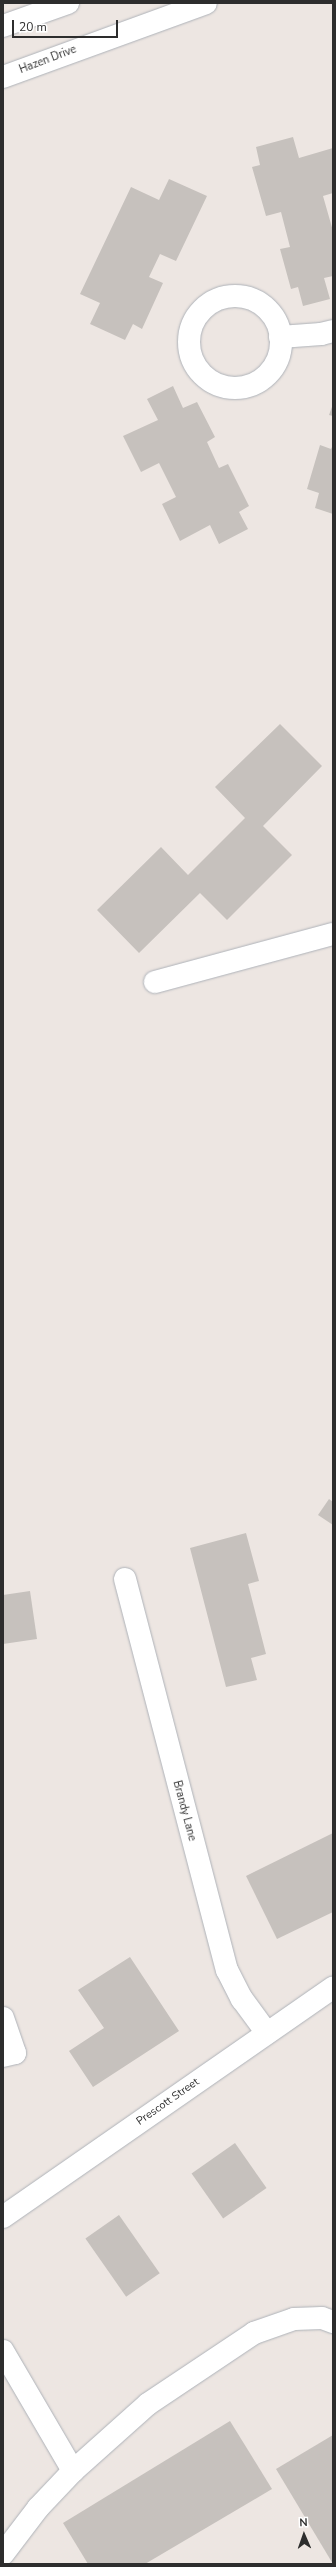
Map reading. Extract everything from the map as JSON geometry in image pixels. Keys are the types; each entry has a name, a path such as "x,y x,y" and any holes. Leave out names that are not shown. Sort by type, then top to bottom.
{"street":[{"path":"3,26 68,3"},
{"name":"Hazen Drive","path":"3,77 206,3"},
{"path":"240,296 255,301 267,310 276,322 280,337 279,352 274,366 264,377 251,385 237,388 222,386 208,380 198,369 191,356 188,341 191,326 199,313 211,303 225,297 240,296"},
{"path":"280,337 321,334 333,331"},
{"path":"155,982 333,934"},
{"name":"Brandy Lane","path":"125,1579 227,1970 242,1998 267,2034"},
{"name":"Prescott Street","path":"3,2217 333,1988"},
{"path":"3,2018 15,2053 3,2056"},
{"path":"5,2546 73,2471 148,2404 254,2334 294,2319 322,2318 333,2322"},
{"path":"3,2351 73,2471"}],"building":[{"path":"293,137 299,158 333,148 333,193 323,196 333,231 333,276 324,278 330,299 303,306 298,287 291,289 280,249 290,247 281,212 266,216 252,167 260,165 256,147"},
{"path":"169,179 207,196 176,261 160,254 149,277 163,283 142,329 133,324 125,340 90,324 100,303 80,294 131,187 159,200"},
{"path":"173,386 183,408 197,402 215,437 207,442 219,468 228,464 249,506 239,512 248,529 219,544 210,525 180,541 162,504 176,497 159,463 141,472 123,436 158,420 147,399"},
{"path":"333,404 333,416 329,415"},
{"path":"320,445 331,449 333,445 333,514 315,508 319,493 307,489"},
{"path":"280,724 322,766 263,826 292,855 227,920 200,893 139,953 97,910 161,847 188,875 245,818 215,787"},
{"path":"329,1499 333,1502 333,1525 318,1515"},
{"path":"246,1533 259,1581 248,1584 266,1654 251,1658 257,1680 226,1687 190,1548"},
{"path":"30,1591 37,1639 3,1644 3,1595"},
{"path":"333,1833 333,1912 277,1939 246,1876"},
{"path":"130,1957 179,2031 93,2087 69,2051 104,2028 78,1990"},
{"path":"235,2143 267,2188 223,2218 192,2173"},
{"path":"119,2215 160,2273 126,2297 85,2239"},
{"path":"230,2421 272,2489 145,2564 88,2564 63,2523"},
{"path":"333,2435 333,2564 276,2469"}]}
